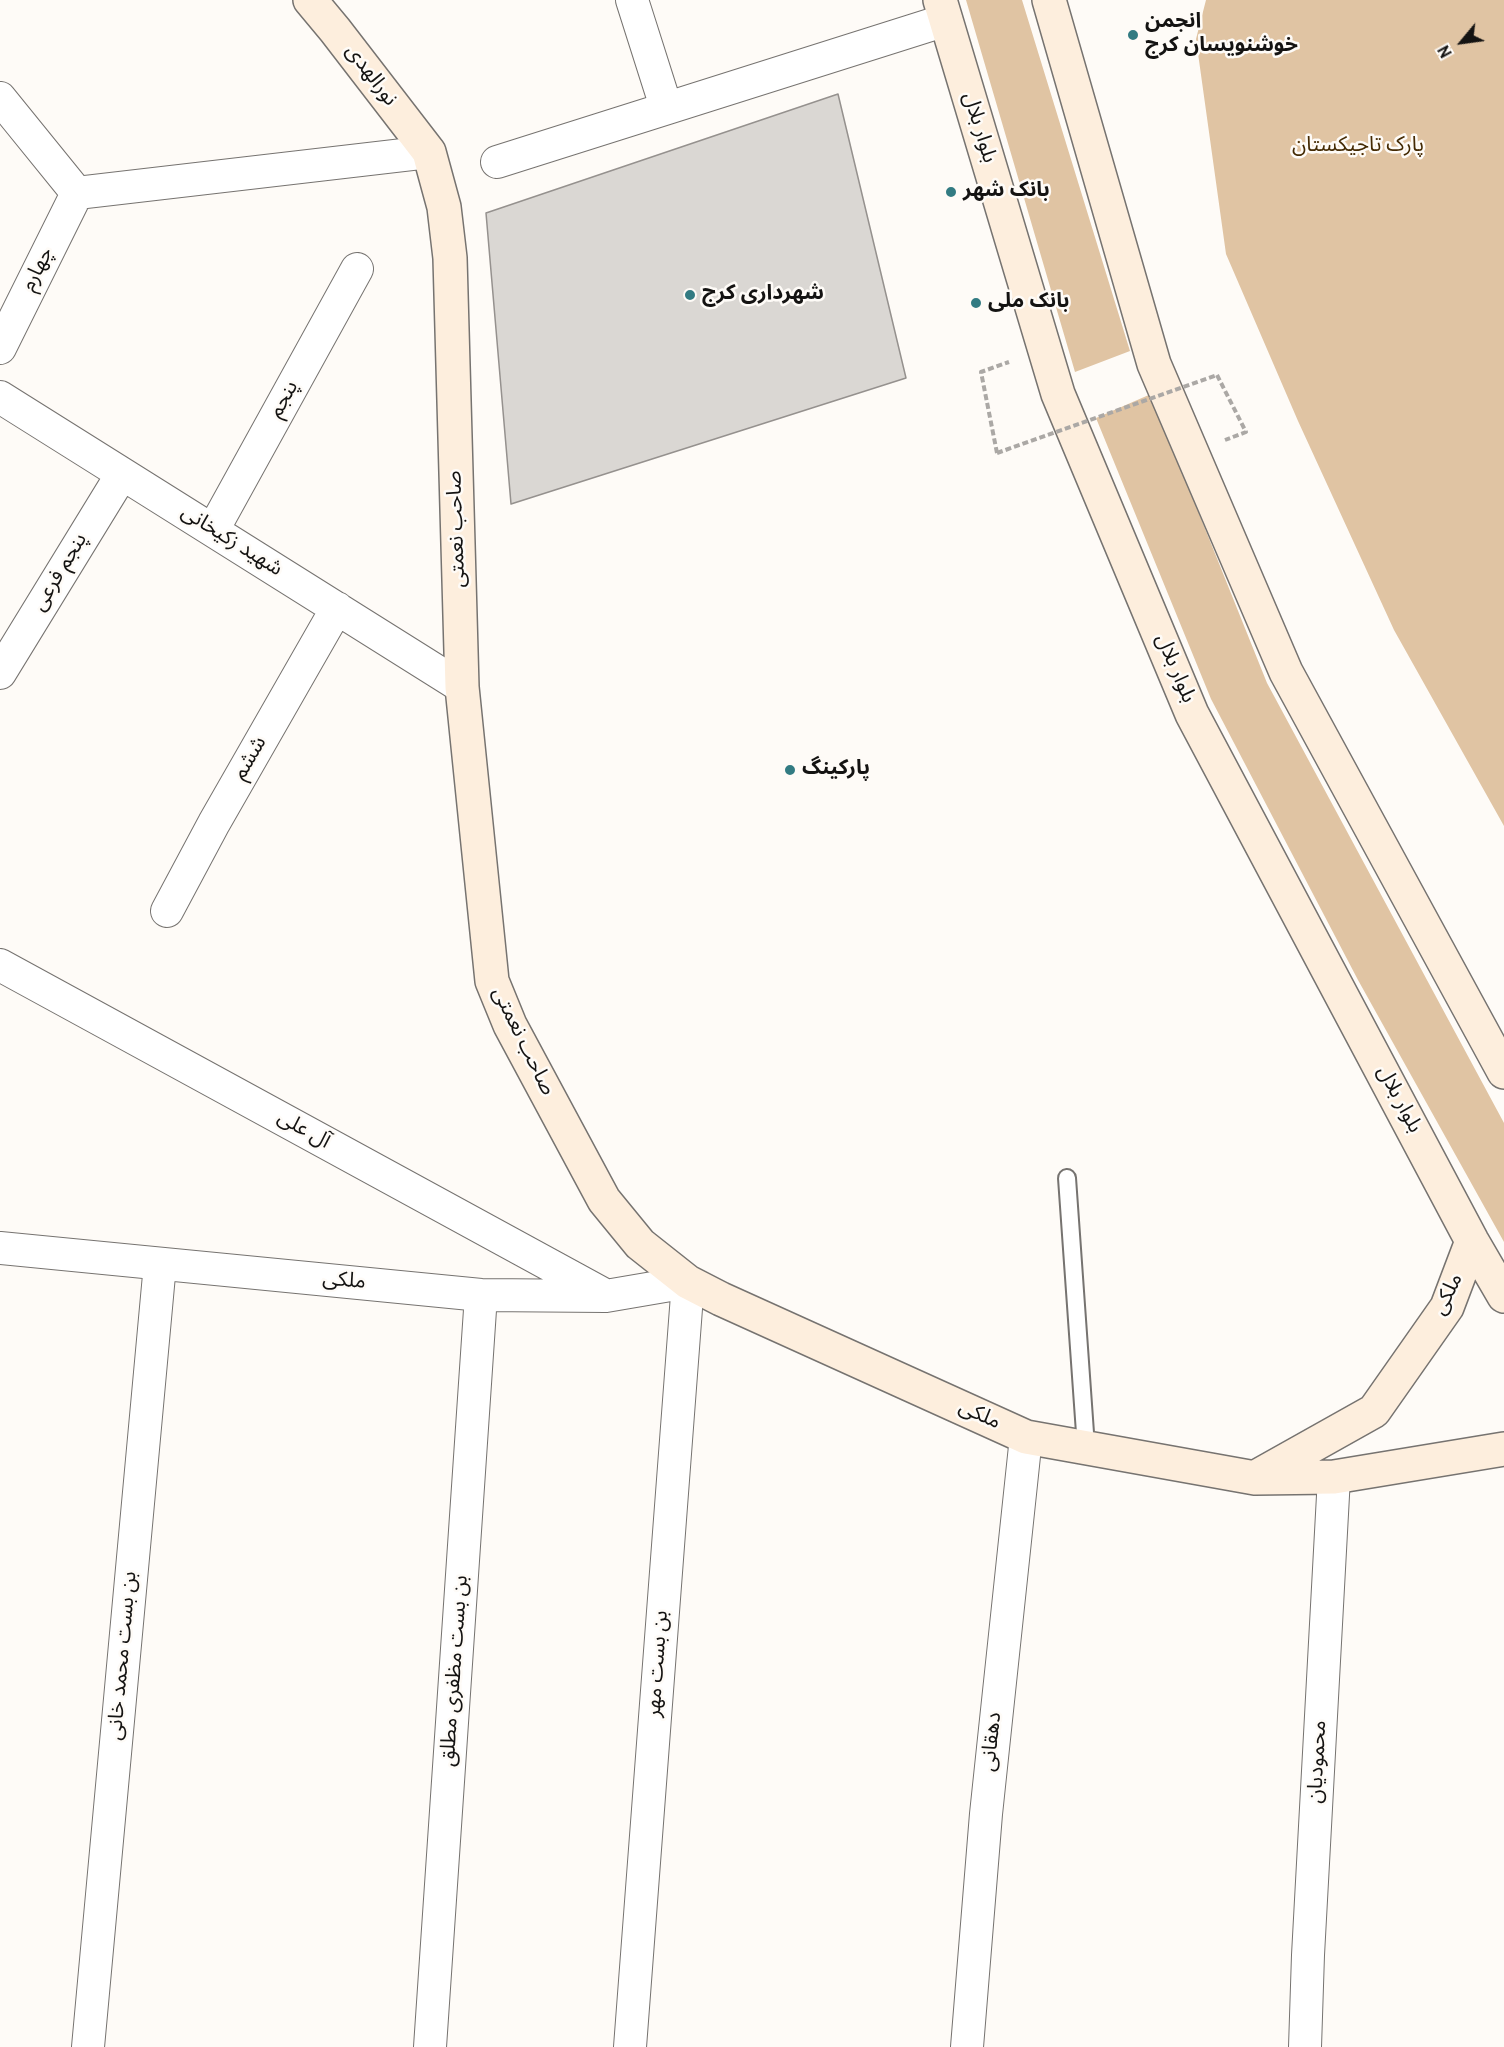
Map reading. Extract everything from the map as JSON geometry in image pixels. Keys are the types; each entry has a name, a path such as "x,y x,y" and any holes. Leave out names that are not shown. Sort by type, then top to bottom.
{"street":[{"name":"نورالهدی","path":"310,0 429,152"},
{"path":"632,0 666,107"},
{"path":"1049,0 1158,374 1286,672 1504,1072"},
{"path":"497,162 666,107 943,10"},
{"name":"بلوار بلال","path":"943,10 1058,393 1192,714 1504,1296"},
{"path":"0,98 77,193 429,152"},
{"name":"صاحب نعمتی","path":"429,152 444,207 450,258 462,687 492,981 510,1025 604,1200 640,1244 688,1281 721,1299"},
{"name":"چهارم","path":"0,348 77,193"},
{"name":"پنجم","path":"213,530 357,269"},
{"name":"شهید زکیخانی","path":"0,397 462,687"},
{"name":"پنجم فرعی","path":"0,673 122,474"},
{"name":"ششم","path":"167,911 214,822 337,608"},
{"name":"آل علی","path":"0,966 606,1296"},
{"name":"ملکی","path":"1255,1478 1374,1411 1447,1307 1473,1241"},
{"name":"ملکی","path":"0,1248 482,1295 606,1296 688,1281"},
{"name":"بن بست محمد خانی","path":"88,2047 160,1264"},
{"name":"بن بست مهر","path":"630,2047 688,1281"},
{"name":"بن بست مظفری مطلق","path":"430,2047 482,1295"},
{"name":"ملکی","path":"721,1299 1026,1437 1255,1478 1334,1477 1504,1449"},
{"name":"دهقانی","path":"967,2047 986,1814 1026,1437"},
{"name":"محمودیان","path":"1305,2047 1334,1477"}],"lane":[{"path":"1067,1178 1086,1447"}],"path":[{"path":"981,372 997,453 1217,375 1246,432"}],"green space":[{"path":"966,0 1022,0 1130,351 1075,372"},
{"name":"پارک تاجیکستان","path":"1206,0 1504,0 1504,826 1394,630 1298,421 1226,254 1196,39"},
{"path":"1151,394 1267,683 1504,1123 1504,1242 1358,980 1211,699 1096,418"}],"building":[{"name":"شهرداری کرج","path":"838,94 906,378 511,504 486,213"}],"place":[{"name":"انجمن خوشنویسان کرج","path":"1133,35"},
{"name":"بانک شهر","path":"951,192"},
{"name":"شهرداری کرج","path":"690,295"},
{"name":"بانک ملی","path":"976,303"},
{"name":"پارکینگ","path":"790,770"}]}
